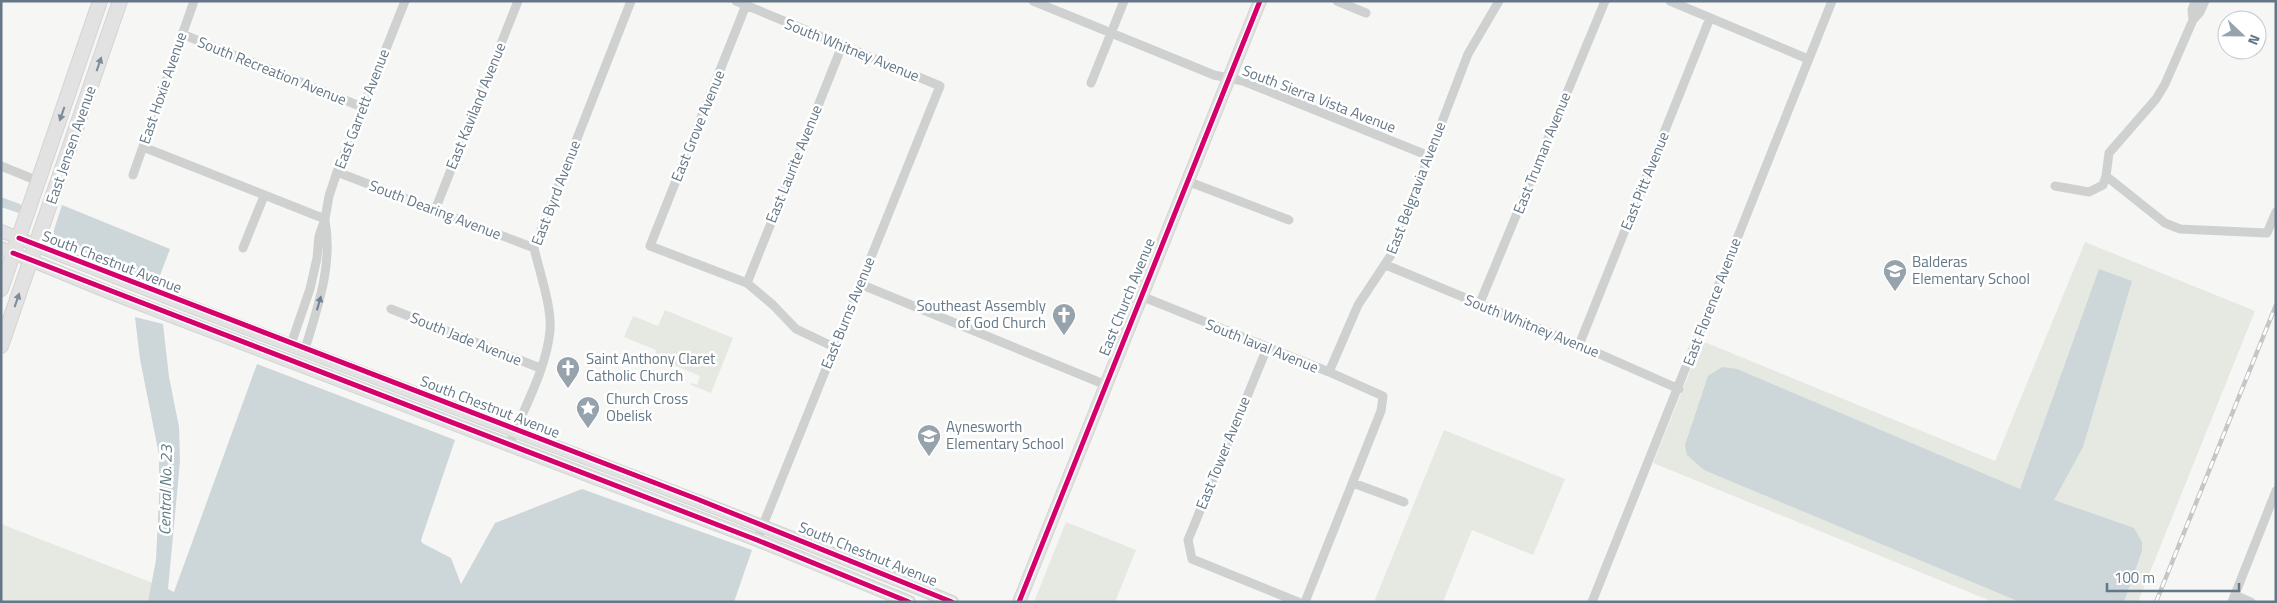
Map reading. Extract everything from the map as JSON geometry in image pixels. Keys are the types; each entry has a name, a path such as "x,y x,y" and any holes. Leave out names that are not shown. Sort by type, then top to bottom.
{"main road":[{"name":"East Jensen Avenue","path":"1,289 7,251 19,238 100,1"},
{"name":"East Jensen Avenue","path":"1,346 120,1"},
{"name":"East Church Avenue","path":"1019,602 1260,1"},
{"name":"South Chestnut Avenue","path":"1,231 762,525 952,602"},
{"name":"South Chestnut Avenue","path":"7,251 757,540 909,602"}],"street":[{"name":"East Hoxie Avenue","path":"133,175 194,1"},
{"name":"East Garrett Avenue","path":"305,349 321,299 326,272 328,239 326,220 329,196 336,172 404,1"},
{"name":"East Kaviland Avenue","path":"435,210 518,1"},
{"name":"East Byrd Avenue","path":"509,445 547,349 550,328 544,287 534,248 631,1"},
{"name":"South Whitney Avenue","path":"736,1 940,86"},
{"name":"South Sierra Vista Avenue","path":"1033,1 1214,75 1243,81 1429,156"},
{"path":"1091,83 1124,1"},
{"path":"1337,1 1366,14"},
{"name":"East Belgravia Avenue","path":"1329,372 1358,305 1386,265 1468,54 1499,1"},
{"name":"East Truman Avenue","path":"1480,305 1605,1"},
{"path":"1670,1 1808,59"},
{"name":"East Florence Avenue","path":"1592,602 1832,1"},
{"path":"2193,20 2192,10 2195,1"},
{"path":"2055,186 2089,192 2104,185 2109,153 2156,98 2165,84 2193,20 2200,12 2204,1"},
{"name":"East Grove Avenue","path":"746,6 650,246 747,283"},
{"name":"East Pitt Avenue","path":"1579,345 1710,18"},
{"name":"South Recreation Avenue","path":"182,34 362,107"},
{"name":"East Laurite Avenue","path":"747,283 842,46"},
{"name":"East Burns Avenue","path":"757,540 940,86"},
{"path":"143,146 326,220"},
{"path":"1,166 38,181"},
{"name":"South Dearing Avenue","path":"336,172 534,248"},
{"path":"2106,176 2164,223 2180,229 2267,232 2276,212"},
{"path":"1187,181 1288,220"},
{"path":"243,248 264,196"},
{"name":"East Garrett Avenue","path":"291,344 310,289 317,258 319,236 326,220"},
{"name":"South Whitney Avenue","path":"1386,265 1579,345 1678,389"},
{"path":"747,283 773,305 796,329 834,347"},
{"path":"860,284 1106,385"},
{"name":"South laval Avenue","path":"1141,296 1329,372 1383,396 1381,411 1353,483"},
{"name":"South Jade Avenue","path":"391,309 540,368"},
{"name":"East Tower Avenue","path":"1267,348 1188,540 1192,559 1298,602"},
{"path":"1305,602 1353,483 1404,502"},
{"path":"2251,602 2233,598 2276,491"}],"shaded area":[{"path":"2085,242 2255,311 2138,602 1993,602 1653,463 1702,341 1995,461"},
{"path":"665,310 733,338 711,393 691,385 692,383 697,385 700,376 655,357 656,350 624,337 633,316 658,326"},
{"path":"1444,430 1565,479 1533,555 1472,530 1443,602 1374,602"},
{"path":"1066,522 1136,550 1115,602 1034,602"},
{"path":"1,524 153,583 148,602 1,602"}],"water":[{"path":"62,205 170,249 157,283 61,242 53,233"},
{"path":"2099,269 2132,281 2083,447 2054,500 2134,528 2142,542 2142,551 2124,602 2020,602 1704,470 1687,455 1685,445 1708,376 1722,367 1737,369 2020,489"},
{"path":"135,317 163,324 169,377 179,427 180,461 168,589 174,592 257,364 455,440 421,540 422,543 451,558 461,584 495,523 582,489 752,550 734,602 148,602 156,560 159,455 140,359"}],"waterway":[{"name":"Central No. 23","path":"1,202 18,208"}],"railway":[{"path":"2156,602 2276,305"}],"cycle path":[{"path":"1019,602 1260,1"},
{"path":"19,238 697,499 952,602"},
{"path":"13,253 757,540 909,602"}],"place":[{"name":"Balderas Elementary School","path":"1895,292"},
{"name":"Southeast Assembly of God Church","path":"1064,336"},
{"name":"Saint Anthony Claret Catholic Church","path":"568,389"},
{"name":"Church Cross Obelisk","path":"588,429"},
{"name":"Aynesworth Elementary School","path":"929,457"}]}
